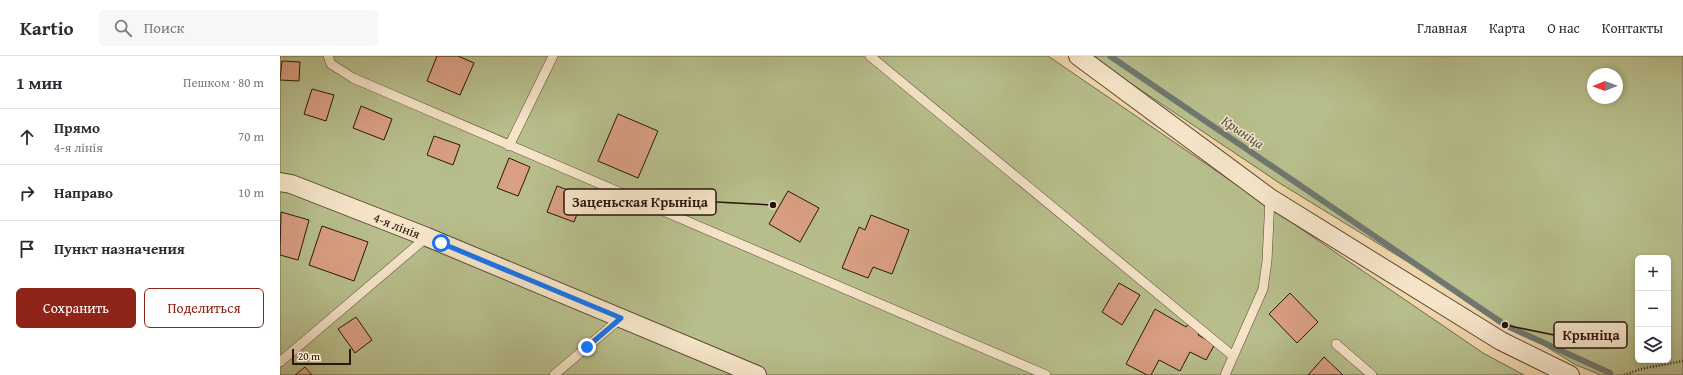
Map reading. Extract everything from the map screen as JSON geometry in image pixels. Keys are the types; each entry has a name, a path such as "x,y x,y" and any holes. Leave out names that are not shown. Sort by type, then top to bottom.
{"street":[{"path":"1078,56 1270,198 1501,341 1570,375"},
{"name":"4-я лінія","path":"280,182 290,184 427,237 757,375"}],"lane":[{"path":"328,56 331,64 353,78 508,146 1046,375"},
{"path":"508,146 553,56"},
{"path":"870,56 1233,356"},
{"path":"1225,375 1263,289 1267,261 1270,198"},
{"path":"280,362 427,237"},
{"path":"554,375 621,318"},
{"path":"1336,344 1372,375"}],"path":[{"path":"1624,375 1641,369 1683,361"}],"green space":[{"path":"280,56 1048,56 1483,353 1524,375 280,375"},
{"path":"1090,56 1683,56 1683,375 1601,375 1576,365 1281,184"}],"building":[{"path":"437,56 458,56 474,63 460,95 427,81"},
{"path":"282,61 300,62 299,81 280,80"},
{"path":"312,89 334,95 326,121 304,114"},
{"path":"361,106 392,119 384,140 353,128"},
{"path":"618,114 658,131 638,178 598,161"},
{"path":"434,136 460,145 453,165 427,155"},
{"path":"509,158 530,167 518,196 497,188"},
{"path":"557,186 584,196 574,222 547,212"},
{"path":"788,191 819,208 800,242 769,224"},
{"path":"281,212 309,220 298,260 280,255"},
{"path":"871,215 909,230 892,274 873,267 868,278 842,268 859,227 865,230"},
{"path":"322,226 368,242 354,281 309,265"},
{"path":"1119,283 1140,295 1122,325 1102,312"},
{"path":"1290,293 1318,322 1297,343 1269,314"},
{"path":"1155,309 1186,327 1188,324 1200,331 1198,335 1215,344 1206,360 1190,352 1180,371 1159,360 1151,375 1147,375 1126,364"},
{"path":"356,317 372,340 355,353 338,329"},
{"path":"1324,357 1343,375 1308,375"},
{"path":"305,367 312,375 295,375"}],"waterway":[{"name":"Крыніца","path":"1110,56 1505,325 1610,373"}],"place":[{"name":"Заценьская Крыніца","path":"773,205"},
{"name":"Крыніца","path":"1505,325"}],"route":[{"path":"441,243 621,318 587,347"}]}
